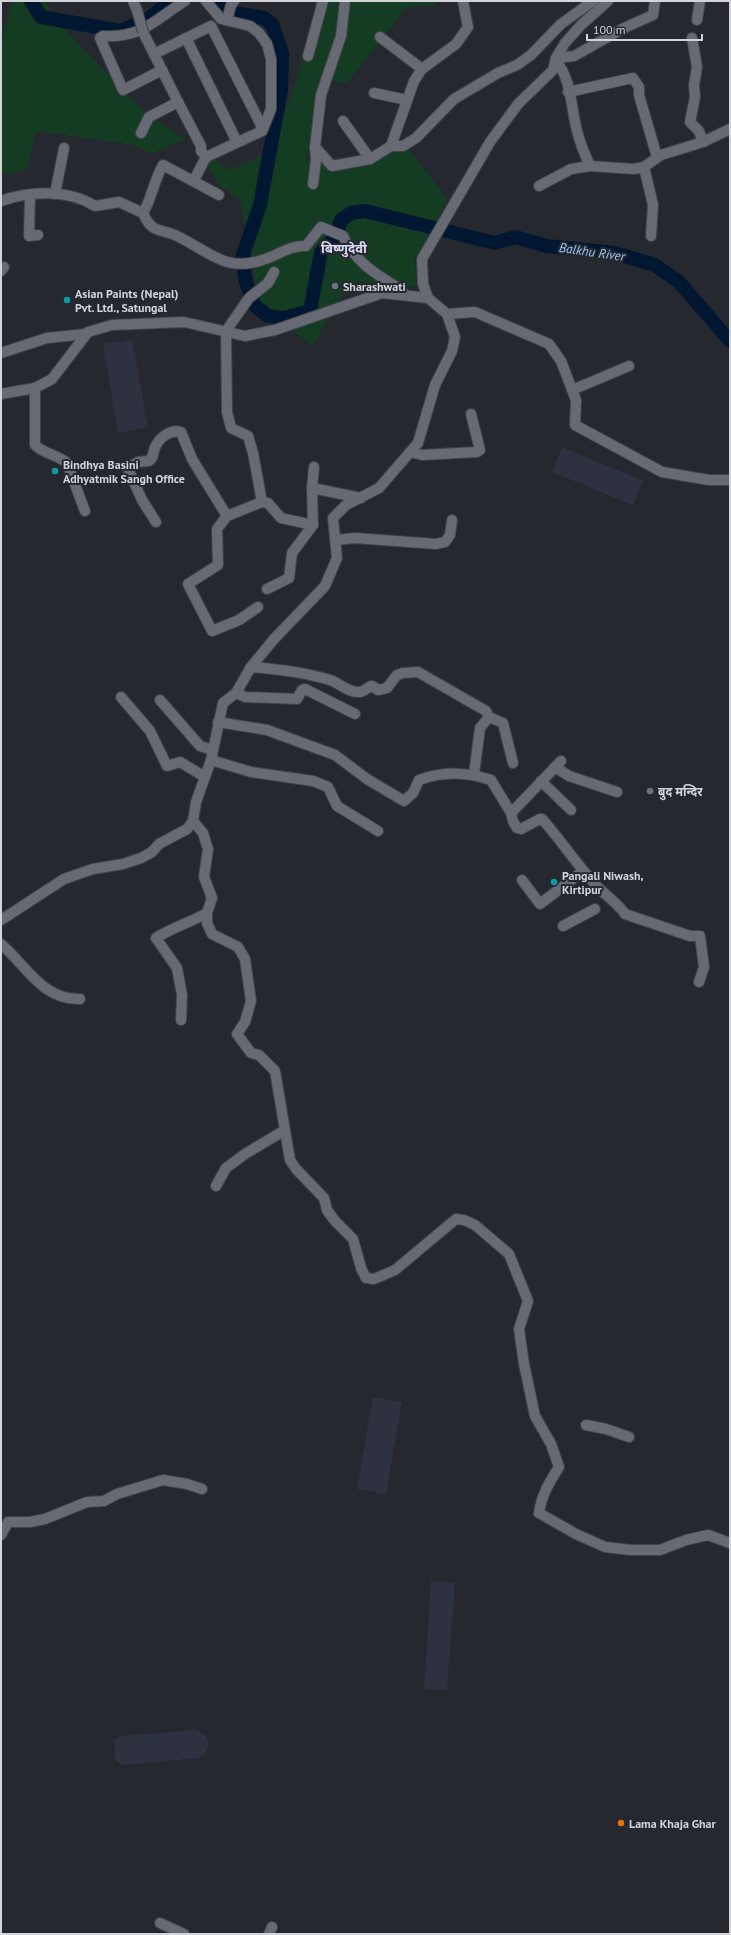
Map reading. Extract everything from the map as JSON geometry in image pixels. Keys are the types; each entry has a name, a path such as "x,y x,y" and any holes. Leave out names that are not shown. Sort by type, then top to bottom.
{"street":[{"path":"162,70 123,90 100,38 103,36 134,34 150,26 169,10 185,1"},
{"path":"194,180 206,157 262,131 271,109 271,59 267,44 260,33 250,26 221,19 206,1"},
{"path":"308,56 322,1"},
{"path":"313,184 316,160 315,147 321,95 341,36 345,1"},
{"path":"391,146 414,81 422,69 456,44 468,27 463,1"},
{"path":"315,147 332,166 370,160 391,146 403,146 416,138 454,99 498,74 517,66 531,55 561,24 593,1"},
{"path":"1,920 64,879 93,869 123,864 141,858 152,852 159,844 187,829 193,821 196,802 212,755 223,703 236,692 251,667 274,638 325,586 337,558 333,518 346,505 379,488 418,443 435,385 452,352 454,337 447,314 428,298 423,284 422,260 458,196 502,124 531,91 553,70 556,60 565,43 577,29 608,1"},
{"path":"556,60 574,56 624,28 653,15 655,1"},
{"path":"697,20 700,1"},
{"path":"227,20 232,3"},
{"path":"135,6 142,32 201,146 201,151 206,157"},
{"path":"154,54 211,26 262,129"},
{"path":"186,38 237,142"},
{"path":"380,38 422,69"},
{"path":"692,38 697,67 690,122 699,131 703,142"},
{"path":"556,60 564,70 577,132 590,166"},
{"path":"568,92 633,78 639,87 639,95 657,158"},
{"path":"374,93 408,100"},
{"path":"141,132 149,117 178,102"},
{"path":"343,121 370,160"},
{"path":"539,186 571,169 590,166 634,169 644,167 657,158 703,142 730,129"},
{"path":"55,194 64,148"},
{"path":"143,213 149,203 156,177 163,165 194,180 219,195"},
{"path":"644,167 653,205 651,236"},
{"path":"1,201 12,197 55,194 72,195 95,206 119,202 143,213 148,224 154,230 178,236 224,262 241,264 258,262 289,249 306,246 321,226 343,236 349,249 362,263 400,289 405,295"},
{"path":"30,195 29,236 38,235"},
{"path":"262,502 253,453 248,436 231,428 227,412 226,331 249,298 268,283 274,272"},
{"path":"1,394 35,388 52,379 88,332 112,325 184,322 245,336 275,330 382,293 428,298"},
{"path":"447,314 476,312 549,344 561,361 576,400 575,425 662,472 709,480 730,480"},
{"path":"1,353 47,338 86,334"},
{"path":"572,390 629,366"},
{"path":"35,388 35,445 39,449 62,458 67,463 85,511"},
{"path":"410,452 422,455 477,452 480,450 471,414"},
{"path":"156,522 142,500 129,471 129,467 138,462 150,461 158,443 167,434 176,431 182,432 192,459 227,516"},
{"path":"267,589 289,578 292,553 313,525 312,488 314,467"},
{"path":"312,488 361,498"},
{"path":"258,607 239,620 212,631 188,584 218,565 217,529 227,516 262,502 268,503 281,518 313,525"},
{"path":"336,540 355,538 436,544 445,542 450,535 452,520"},
{"path":"251,667 285,669 299,672 332,680 355,692 360,692 372,686 378,690 386,688 397,675 418,672 486,711 489,717 503,723 513,762"},
{"path":"236,692 245,697 297,699 302,690 305,689 355,714"},
{"path":"121,697 150,731 167,766 180,762 205,777"},
{"path":"160,700 200,746 212,755 251,772 313,781 328,787 337,806 378,831"},
{"path":"474,774 480,728 489,717"},
{"path":"218,722 266,730 335,755 367,779 404,801 413,793 419,780 436,774 474,774 491,780 511,813 513,821 518,828 542,819 583,871 607,898 631,917 690,936 700,936 704,967 699,982"},
{"path":"511,813 558,764 569,776 617,792"},
{"path":"541,781 571,810"},
{"path":"193,821 203,833 208,849 204,878 212,898 207,913 207,923 212,934 238,947 245,960 251,1001 245,1022 236,1034 251,1053 259,1055 275,1071 290,1160 296,1169 324,1198 327,1210 335,1221 354,1239 361,1268 366,1278 374,1279 395,1270 456,1219 464,1220 475,1225 509,1254 528,1301 519,1329 524,1364 535,1416 551,1444 559,1467 547,1486 540,1504 539,1513 576,1534 605,1547 631,1550 660,1550 686,1540 708,1535 730,1543"},
{"path":"522,880 540,904 583,871"},
{"path":"564,926 595,909"},
{"path":"181,1020 182,995 177,968 156,938 172,927 194,920 207,913"},
{"path":"1,944 34,979 50,991 67,999 80,999"},
{"path":"216,1186 226,1168 245,1154 285,1130"},
{"path":"586,1425 606,1429 628,1437"},
{"path":"1,1535 8,1522 30,1522 45,1518 87,1502 104,1501 130,1489 163,1480 187,1484 202,1489"},
{"path":"160,1923 184,1934"}],"shaded area":[{"path":"132,340 148,427 118,433 103,344"},
{"path":"562,447 643,481 633,505 552,472"},
{"path":"373,1397 402,1402 386,1494 357,1489"},
{"path":"431,1581 455,1583 447,1690 424,1689"},
{"path":"196,1730 205,1735 209,1744 206,1753 199,1758 122,1765 115,1759 114,1741 120,1736"}],"green space":[{"path":"12,1 45,1 54,19 148,115 185,139 152,154 133,145 36,131 26,171 1,174 1,43"},
{"path":"314,1 435,1 435,5 407,7 347,83 325,81 306,161 410,150 447,199 433,231 415,257 416,286 342,294 313,346 261,308 240,200 219,185 207,163 212,158 229,170 270,152 317,22"}],"waterway":[{"path":"31,1 41,17 120,31 147,20 170,1"},
{"name":"Balkhu River","path":"215,1 233,13 264,18 272,24 282,53 281,90 260,205 242,258 246,282 254,305 268,316 284,318 310,311 321,252 336,236 341,220 351,213 365,211 495,243 515,237 547,246 615,253 655,265 679,282 730,341"}],"place":[{"name":"Sharashwati","path":"335,286"},
{"name":"Asian Paints (Nepal) Pvt. Ltd., Satungal","path":"67,300"},
{"name":"Bindhya Basini Adhyatmik Sangh Office","path":"55,471"},
{"name":"बुद मन्दिर","path":"650,791"},
{"name":"Pangali Niwash, Kirtipur","path":"554,882"},
{"name":"Lama Khaja Ghar","path":"621,1823"}],"district":[{"name":"बिष्णुदेवी","path":"344,248"}]}
